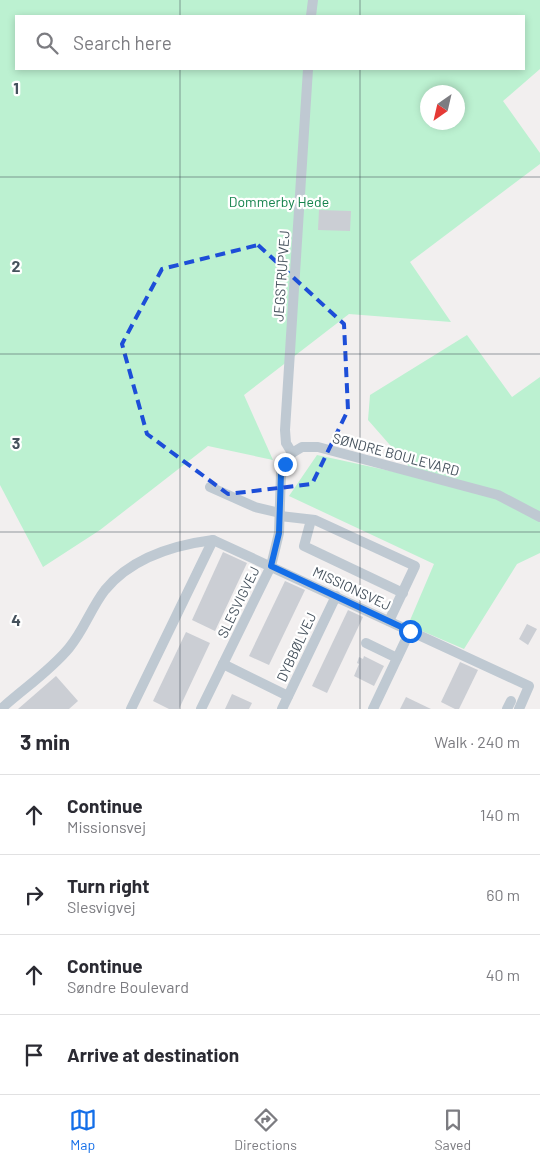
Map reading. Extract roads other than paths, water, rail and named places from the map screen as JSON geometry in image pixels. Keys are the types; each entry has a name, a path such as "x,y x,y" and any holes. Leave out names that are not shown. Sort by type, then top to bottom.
{"lane":[{"path":"312,0 312,15"},
{"name":"JEGSTRUPVEJ","path":"292,453 286,443 284,430 308,70"},
{"name":"SØNDRE BOULEVARD","path":"292,453 302,447 318,447 498,495 540,517"},
{"path":"280,510 281,473 292,453"},
{"path":"210,487 255,507 280,510 311,520 415,566 389,621"},
{"name":"SLESVIGVEJ","path":"200,709 271,566 279,533 280,510"},
{"path":"311,520 304,546 403,592"},
{"path":"1,709 67,650 79,635 106,590 115,581 144,559 169,548 213,540"},
{"path":"131,709 213,540"},
{"name":"MISSIONSVEJ","path":"213,540 529,686 518,709"},
{"name":"DYBBØLVEJ","path":"282,709 336,596"},
{"path":"373,709 410,631"},
{"path":"366,643 397,658"},
{"path":"223,664 288,696"}],"park label":[{"name":"Dommerby Hede","path":"279,201"}]}
